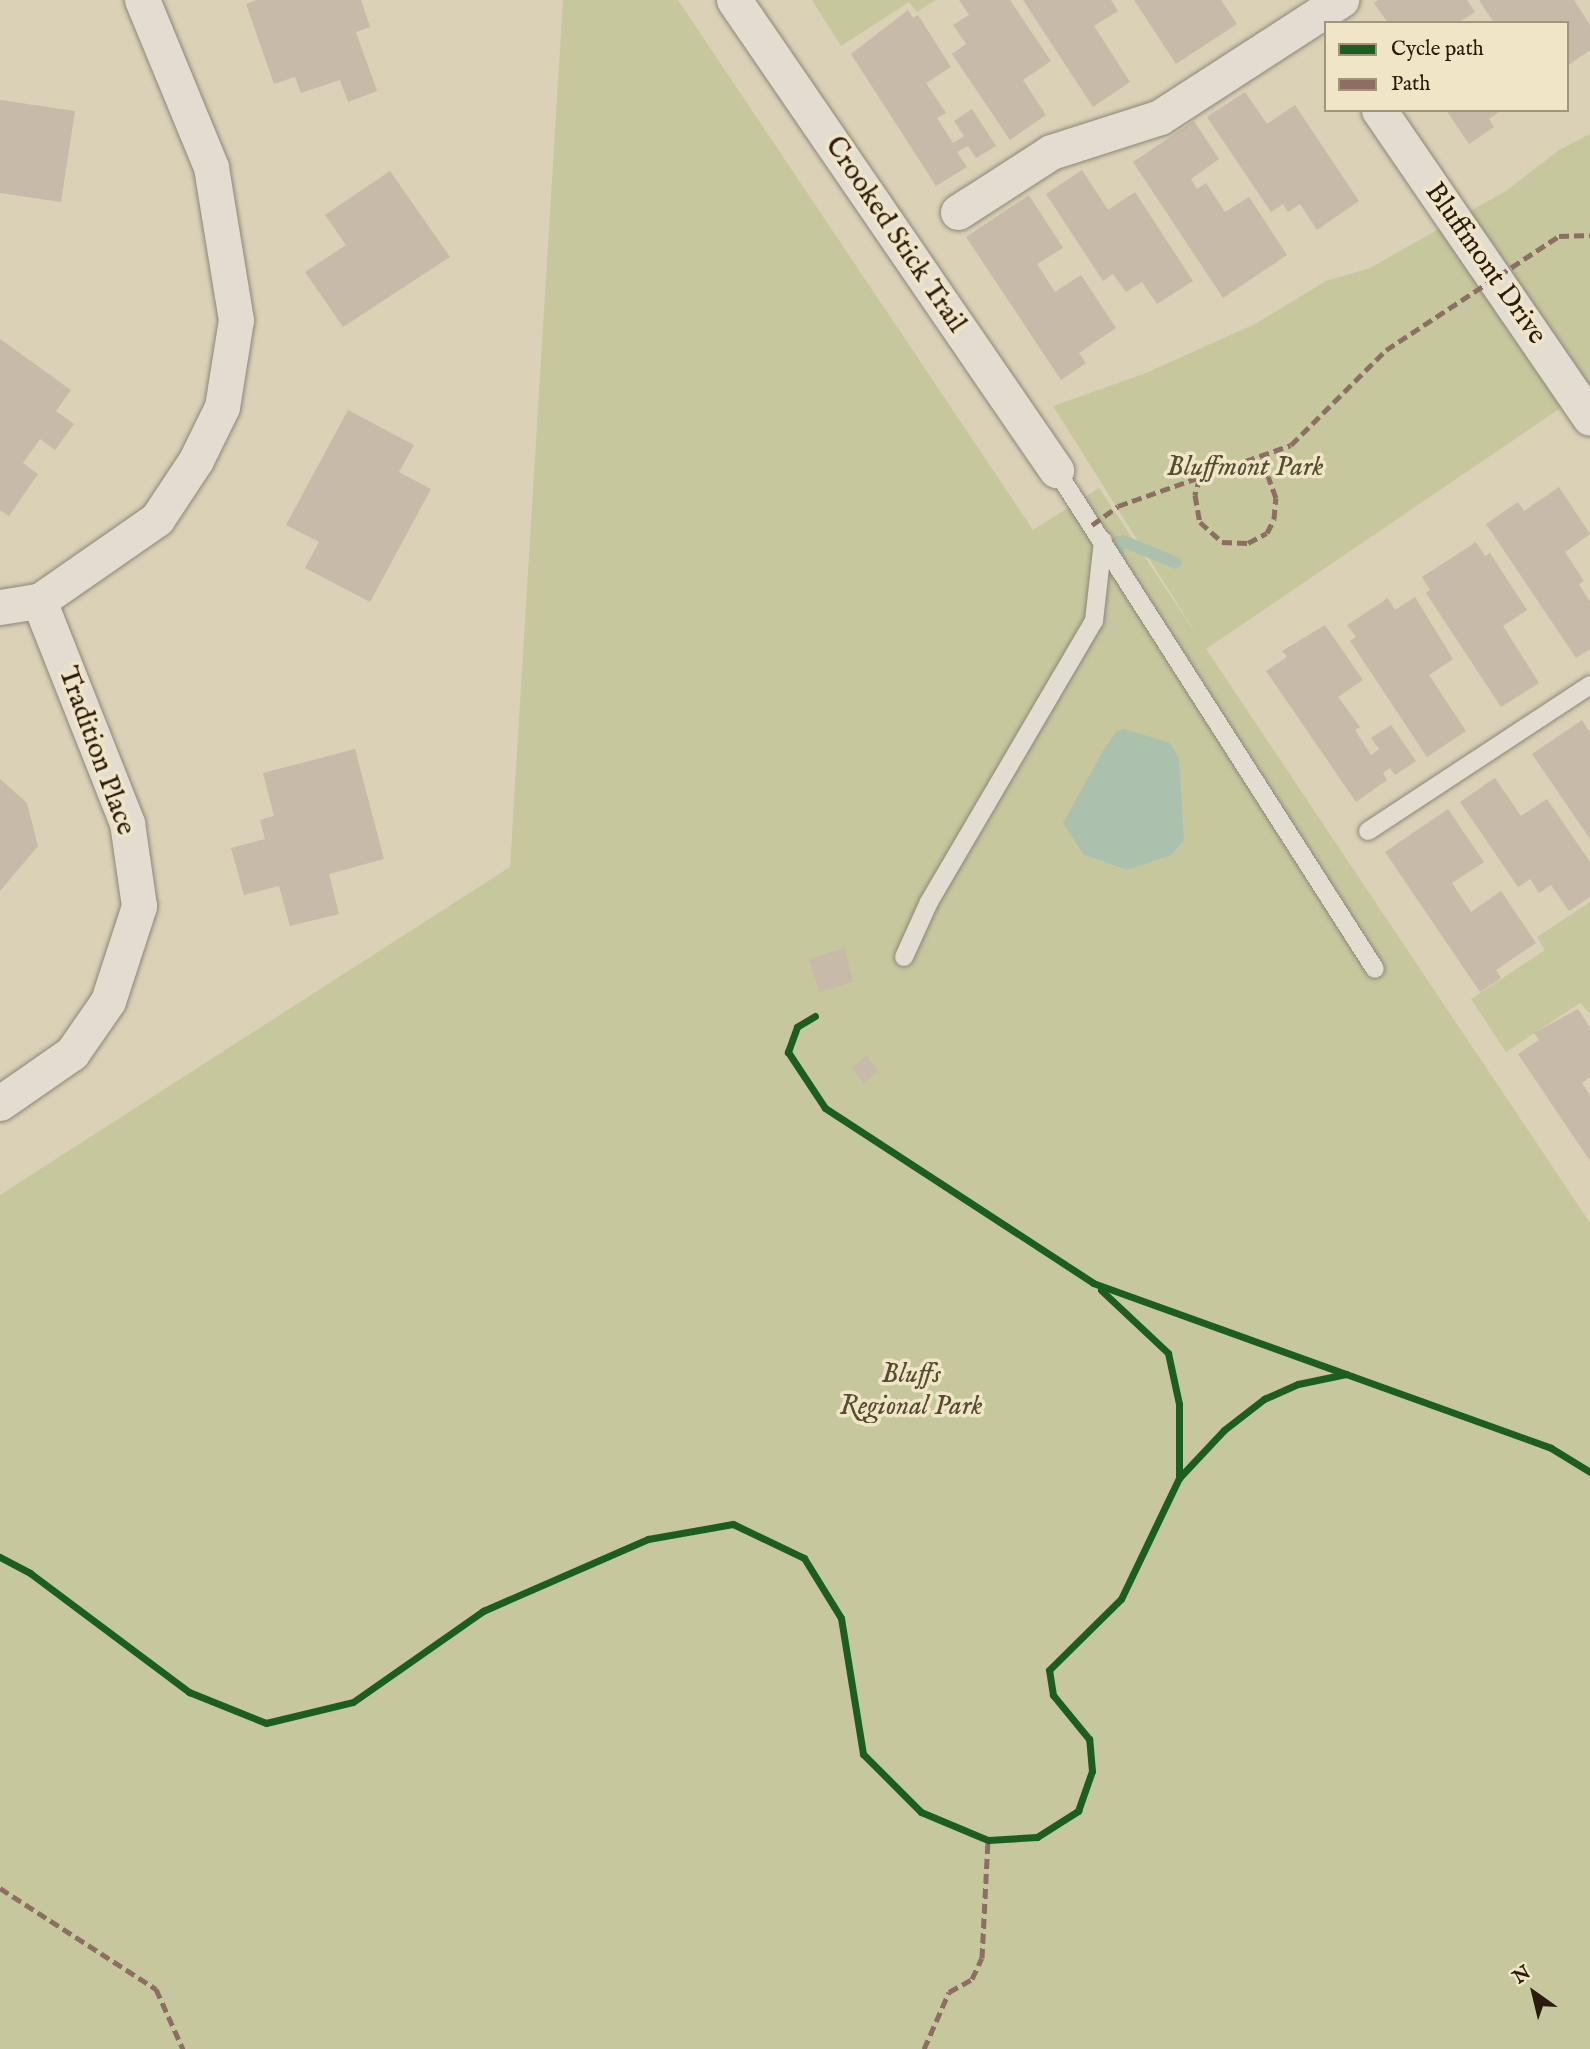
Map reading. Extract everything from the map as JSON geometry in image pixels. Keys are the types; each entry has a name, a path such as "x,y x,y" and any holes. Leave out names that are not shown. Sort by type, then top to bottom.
{"street":[{"path":"0,607 39,601 157,519 196,460 222,407 236,320 211,167 142,0"},
{"name":"Crooked Stick Trail","path":"734,0 1056,470"},
{"path":"958,212 1051,152 1160,117 1323,11"},
{"name":"Bluffmont Drive","path":"1380,112 1590,418"},
{"name":"Tradition Place","path":"0,1103 23,1090 79,1042 108,1001 139,906 127,823 39,601"}],"lane":[{"path":"1056,470 1376,969"},
{"path":"904,957 929,902 1094,621 1102,541"},
{"path":"1368,831 1590,685"}],"green space":[{"name":"Bluffs Regional Park","path":"563,0 678,0 1033,530 1099,488 1202,643 1053,406 1146,373 1255,324 1326,281 1370,268 1506,191 1559,150 1590,134 1590,388 1206,649 1590,1223 1590,2049 0,2049 0,1195 510,867"},
{"path":"812,0 936,0 917,12 909,2 841,46"},
{"path":"1590,902 1590,1014 1580,1003 1506,1052 1471,999 1545,950 1537,937"}],"shaded area":[{"path":"1125,729 1170,743 1179,759 1184,840 1171,855 1127,870 1083,854 1063,823 1104,749 1117,731"}],"building":[{"path":"257,0 361,0 370,27 356,32 377,91 348,102 340,80 301,93 295,77 274,84 246,4"},
{"path":"959,0 1010,0 1051,61 1023,80 1046,115 1010,140 952,54 966,44 953,25 969,15"},
{"path":"1023,0 1111,0 1118,11 1094,26 1130,82 1093,107"},
{"path":"1134,0 1221,0 1237,24 1176,64"},
{"path":"1378,0 1467,0 1475,12 1461,21 1387,21 1374,3"},
{"path":"1479,0 1574,0 1590,25 1590,50 1569,65 1569,21 1493,21"},
{"path":"908,10 913,18 918,15 951,67 926,83 946,113 937,118 953,143 964,136 954,121 972,109 996,146 976,158 968,146 957,152 967,167 936,186 851,54"},
{"path":"1245,92 1267,124 1295,105 1359,201 1317,230 1300,204 1288,212 1283,204 1271,212 1207,117"},
{"path":"0,100 75,111 61,202 0,193"},
{"path":"1447,112 1499,112 1489,119 1494,127 1469,144"},
{"path":"1194,121 1219,159 1191,179 1197,189 1206,183 1225,212 1249,197 1287,255 1223,298 1133,162"},
{"path":"1082,170 1108,210 1135,192 1193,281 1157,304 1142,282 1126,292 1113,274 1103,281 1046,194"},
{"path":"390,171 450,257 343,327 305,272 346,245 325,215"},
{"path":"1029,195 1063,248 1037,264 1055,292 1081,275 1116,328 1079,353 1086,363 1061,380 966,237"},
{"path":"0,339 71,390 56,411 74,424 55,450 40,439 23,463 38,474 9,516 0,510"},
{"path":"348,410 414,445 399,472 431,489 370,602 305,568 319,542 286,525"},
{"path":"1559,487 1590,534 1565,552 1584,581 1579,584 1590,602 1590,649 1576,658 1486,524 1518,502 1524,511"},
{"path":"1476,542 1485,556 1490,553 1527,610 1503,626 1539,683 1501,707 1426,593 1430,590 1422,577"},
{"path":"1415,597 1453,659 1429,675 1466,731 1427,757 1350,641 1356,637 1347,625 1388,598 1395,610"},
{"path":"1325,625 1363,680 1338,697 1360,727 1355,730 1371,755 1379,749 1371,738 1391,725 1416,761 1395,775 1390,768 1383,773 1387,780 1356,802 1266,671 1287,657 1282,651"},
{"path":"1582,720 1590,733 1590,839 1532,754"},
{"path":"355,749 384,859 329,874 339,914 290,926 279,886 244,895 231,848 265,839 260,820 274,816 263,773"},
{"path":"1495,778 1521,816 1547,799 1590,862 1590,897 1569,911 1551,885 1539,893 1530,879 1518,887 1460,802"},
{"path":"0,779 27,803 38,846 0,891"},
{"path":"1448,809 1484,862 1452,883 1471,912 1501,891 1536,943 1496,970 1501,978 1480,992 1385,852"},
{"path":"844,948 853,982 819,992 809,959"},
{"path":"1578,1009 1590,1028 1590,1077 1582,1083 1590,1095 1590,1161 1518,1054 1539,1040 1534,1033"},
{"path":"866,1056 878,1071 864,1083 852,1068"}],"waterway":[{"path":"1118,552 1118,542 1123,541 1176,563"}],"marked path":[{"path":"1092,525 1118,506 1291,445 1386,350 1559,236 1590,235"},
{"path":"1200,477 1195,495 1200,522 1222,542 1248,543 1267,533 1274,519 1276,498 1268,476 1244,461"},
{"path":"924,2049 949,1992 972,1979 982,1958 988,1840"},
{"path":"0,1888 156,1989 183,2049"}],"cycle path":[{"path":"815,1016 797,1027 788,1052 825,1108 1093,1283 1346,1374"},
{"path":"1101,1290 1168,1353 1179,1404 1179,1478"},
{"path":"0,1557 30,1573 189,1692 266,1723 353,1702 483,1611 648,1539 733,1524 804,1558 841,1618 863,1754 921,1812 988,1840 1037,1837 1078,1811 1092,1771 1089,1739 1053,1695 1049,1670 1121,1599 1179,1478 1224,1430 1264,1399 1298,1384 1346,1374 1551,1448 1590,1472"}],"park label":[{"name":"Bluffmont Park","path":"1245,468"}]}
